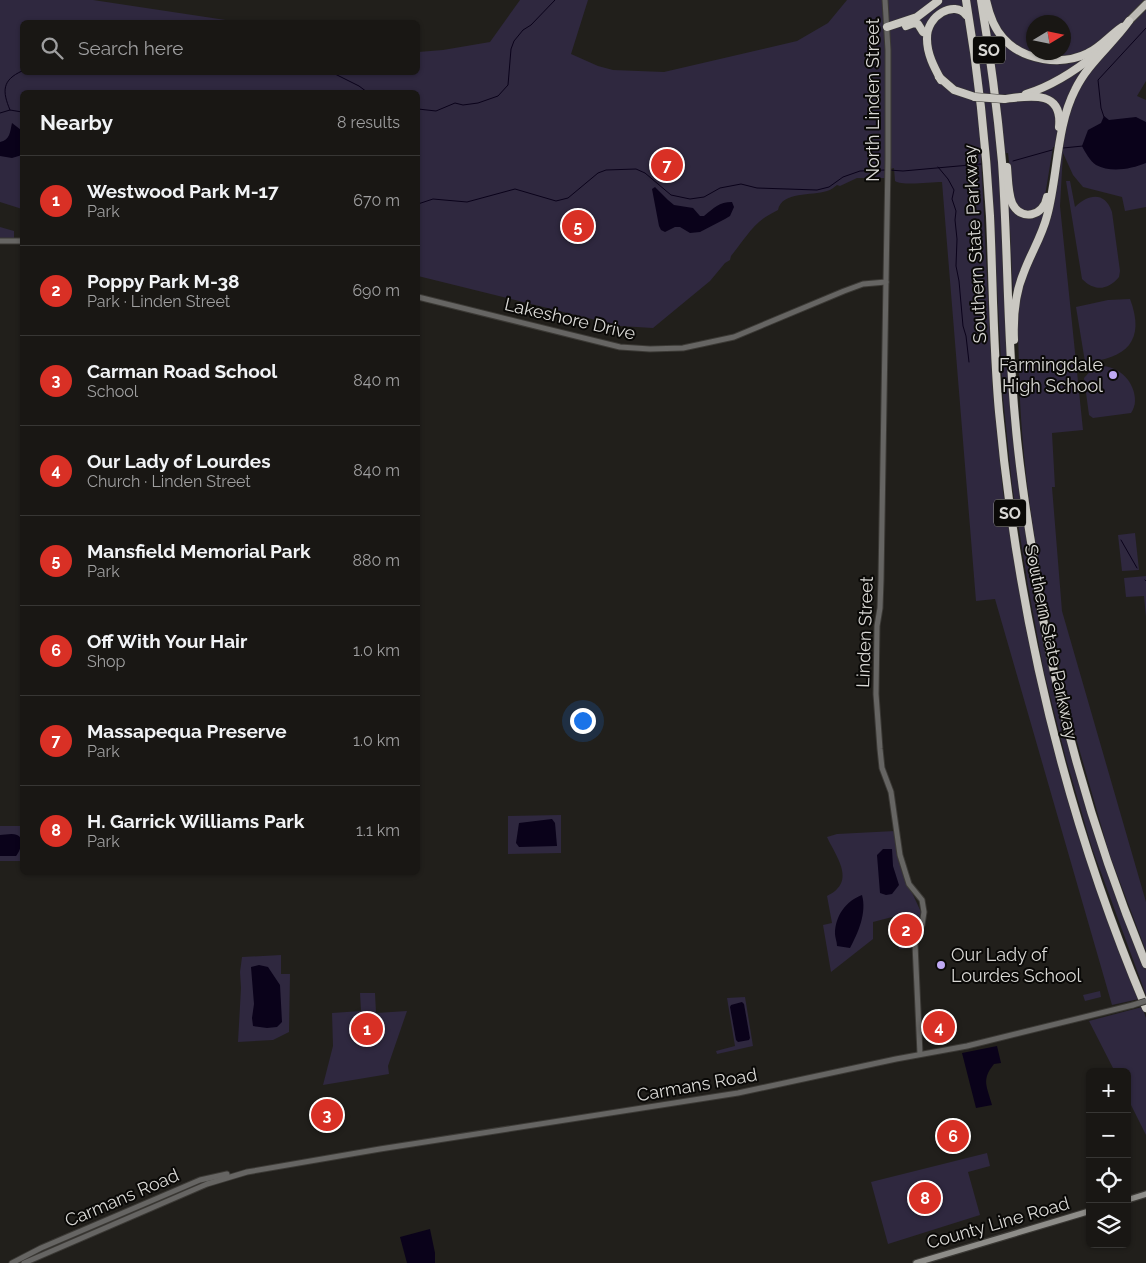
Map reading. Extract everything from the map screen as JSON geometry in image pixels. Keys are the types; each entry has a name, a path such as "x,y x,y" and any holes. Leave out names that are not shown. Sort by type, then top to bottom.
{"highway":[{"name":"Southern State Parkway","path":"966,0 976,67 987,172 1000,417 1011,518 1025,603 1050,718 1075,811 1109,914 1146,1008"},
{"name":"Southern State Parkway","path":"980,0 997,113 1005,213 1008,312 1015,419 1026,517 1041,607 1063,710 1101,844 1121,902 1146,964"},
{"path":"986,0 992,22 1002,38 1018,50 1042,59 1067,59 1089,53 1129,21"},
{"path":"888,29 946,1 960,4 965,13 976,67"},
{"path":"941,80 929,54 927,34 934,14 941,4 946,1"},
{"path":"932,7 923,32 923,46 933,71 954,90 975,97 1004,99 1043,88 1076,70 1101,50 1146,4"},
{"path":"1015,419 1014,325 1017,298 1023,273 1039,241 1048,216 1066,114 1074,91 1083,76 1116,39 1129,21"},
{"path":"888,29 914,23 920,25 923,32"},
{"path":"997,113 1013,204 1021,213 1035,214 1043,209 1047,200 1059,127 1059,112 1054,103 1045,98 1035,96 1013,97"}],"main road":[{"path":"1131,1199 1146,1194"},
{"name":"County Line Road","path":"916,1263 1086,1212"}],"street":[{"name":"North Linden Street","path":"885,0 888,29 888,200"},
{"name":"Linden Street","path":"888,200 881,580 877,626 876,703 882,768 892,792 900,855 909,884 922,900 924,912 915,944 920,1054"},
{"path":"0,241 20,241"},
{"name":"Lakeshore Drive","path":"420,297 620,347 650,349 683,348 734,337 863,284 886,282"},
{"name":"Carmans Road","path":"24,1263 43,1253 207,1184 247,1172 387,1148 729,1095 920,1054 967,1046 1146,1002"},
{"name":"Carmans Road","path":"12,1263 41,1248 200,1180 236,1172 247,1172"}],"shaded area":[{"path":"0,0 93,0 226,20 20,20 20,75 420,75 420,52 490,42 520,0 588,0 571,54 598,66 613,70 664,72 797,41 828,23 847,0 1146,0 1146,81 1137,96 1146,100 1146,207 1125,211 1122,197 1083,187 1073,175 1063,153 1060,206 1083,430 1052,433 1055,487 1052,487 1062,611 1146,902 1146,951 1109,853 1070,717 1042,579 1024,454 1019,370 1019,307 1024,282 1047,224 1063,146 1053,147 1044,202 1038,209 1032,212 1024,211 1016,206 1013,197 1008,153 998,154 1011,387 1041,620 1097,839 1118,901 1146,970 1146,995 1092,848 1066,759 1044,672 1028,586 1012,485 1003,398 990,155 981,157 993,395 1003,492 1021,599 1044,707 1071,812 1109,925 1139,999 1112,1005 995,599 976,601 942,182 910,184 895,181 894,168 886,170 886,178 857,178 840,186 837,185 827,191 791,197 781,204 778,210 755,226 731,256 730,260 725,263 710,281 653,328 620,326 420,276 420,90 20,90 20,208 0,202"},
{"path":"1104,116 1109,120 1136,117 1146,122 1146,163 1128,168 1108,169 1096,165 1092,161 1082,146 1088,130 1101,123"},
{"path":"12,123 20,129 20,156 12,158 0,156 0,142 8,137"},
{"path":"1066,181 1070,181 1075,207 1085,199 1096,197 1105,201 1112,212 1120,271 1119,277 1106,287 1097,288 1082,279"},
{"path":"655,187 674,205 693,208 700,216 704,216 724,203 732,202 734,207 730,216 700,232 690,233 680,227 675,227 665,232 659,226 652,189"},
{"path":"1048,204 1015,294 1013,294 1009,207 1011,205 1022,216"},
{"path":"0,227 14,231 14,241 0,241"},
{"path":"1130,299 1135,326 1134,337 1129,345 1112,357 1085,362 1076,307 1108,300"},
{"path":"1102,366 1115,369 1129,382 1135,401 1131,413 1093,418 1089,415 1084,378 1094,367"},
{"path":"1135,533 1139,570 1122,571 1118,535"},
{"path":"1146,576 1146,617 1144,596 1126,597 1124,578"},
{"path":"561,815 561,853 508,854 508,816"},
{"path":"552,819 555,823 557,846 519,847 516,843 519,823"},
{"path":"0,826 20,826 20,861 0,861"},
{"path":"895,831 901,869 921,912 911,941 912,948 899,949 896,916 873,922 873,939 831,972 823,925 832,923 827,896 836,890 843,877 840,863 827,837 837,834"},
{"path":"0,835 17,835 20,838 20,848 16,856 0,856"},
{"path":"883,849 892,849 893,866 899,885 892,894 886,895 880,893 877,855"},
{"path":"862,895 863,916 853,942 850,948 837,946 835,934 839,915 846,905"},
{"path":"281,955 281,974 290,974 289,1032 273,1040 238,1042 242,957"},
{"path":"259,965 268,967 280,985 282,1022 277,1027 253,1026 254,1004 251,967"},
{"path":"1100,991 1101,997 1085,1001 1083,995"},
{"path":"360,993 375,993 376,1013 407,1011 388,1066 389,1074 323,1085 333,1046 332,1013 361,1011"},
{"path":"745,997 753,1046 717,1054 716,1051 735,1046 727,998"},
{"path":"742,1002 744,1004 750,1038 749,1040 738,1042 736,1040 730,1007"},
{"path":"1142,1007 1146,1018 1146,1135 1131,1105 1131,1068 1113,1068 1089,1021"},
{"path":"997,1046 1001,1063 994,1064 986,1079 992,1105 976,1108 962,1053"},
{"path":"987,1153 990,1166 968,1172 980,1215 888,1244 871,1182"},
{"path":"430,1229 435,1263 407,1263 400,1237"}],"waterway":[{"path":"420,109 436,111 455,103 463,105 478,103 498,96 508,85 511,49 514,41 555,0"},
{"path":"1104,117 1101,108 1098,80 1146,28"},
{"path":"10,110 5,92 7,82 20,72"},
{"path":"337,75 364,90"},
{"path":"0,113 10,110 20,112"},
{"path":"1063,148 1083,146"},
{"path":"1013,161 1052,150"},
{"path":"889,170 903,171 981,164"},
{"path":"938,167 954,190 952,199 956,211 956,266 969,362"},
{"path":"420,203 433,199 467,202 515,189 556,201 568,198 598,173 606,170 636,169 645,173 671,195 690,199 704,197 720,188 741,184 757,188 817,190 829,187 843,177 860,171 885,170"},
{"path":"1121,540 1137,568"}],"place":[{"name":"Massapequa Preserve","path":"667,165"},
{"name":"Mansfield Memorial Park","path":"578,226"},
{"name":"Farmingdale High School","path":"1113,375"},
{"name":"Poppy Park M-38","path":"906,930"},
{"name":"Our Lady of Lourdes School","path":"941,965"},
{"name":"Our Lady of Lourdes","path":"939,1027"},
{"name":"Westwood Park M-17","path":"367,1029"},
{"name":"Carman Road School","path":"327,1115"},
{"name":"Off With Your Hair","path":"953,1136"},
{"name":"H. Garrick Williams Park","path":"925,1198"}]}
